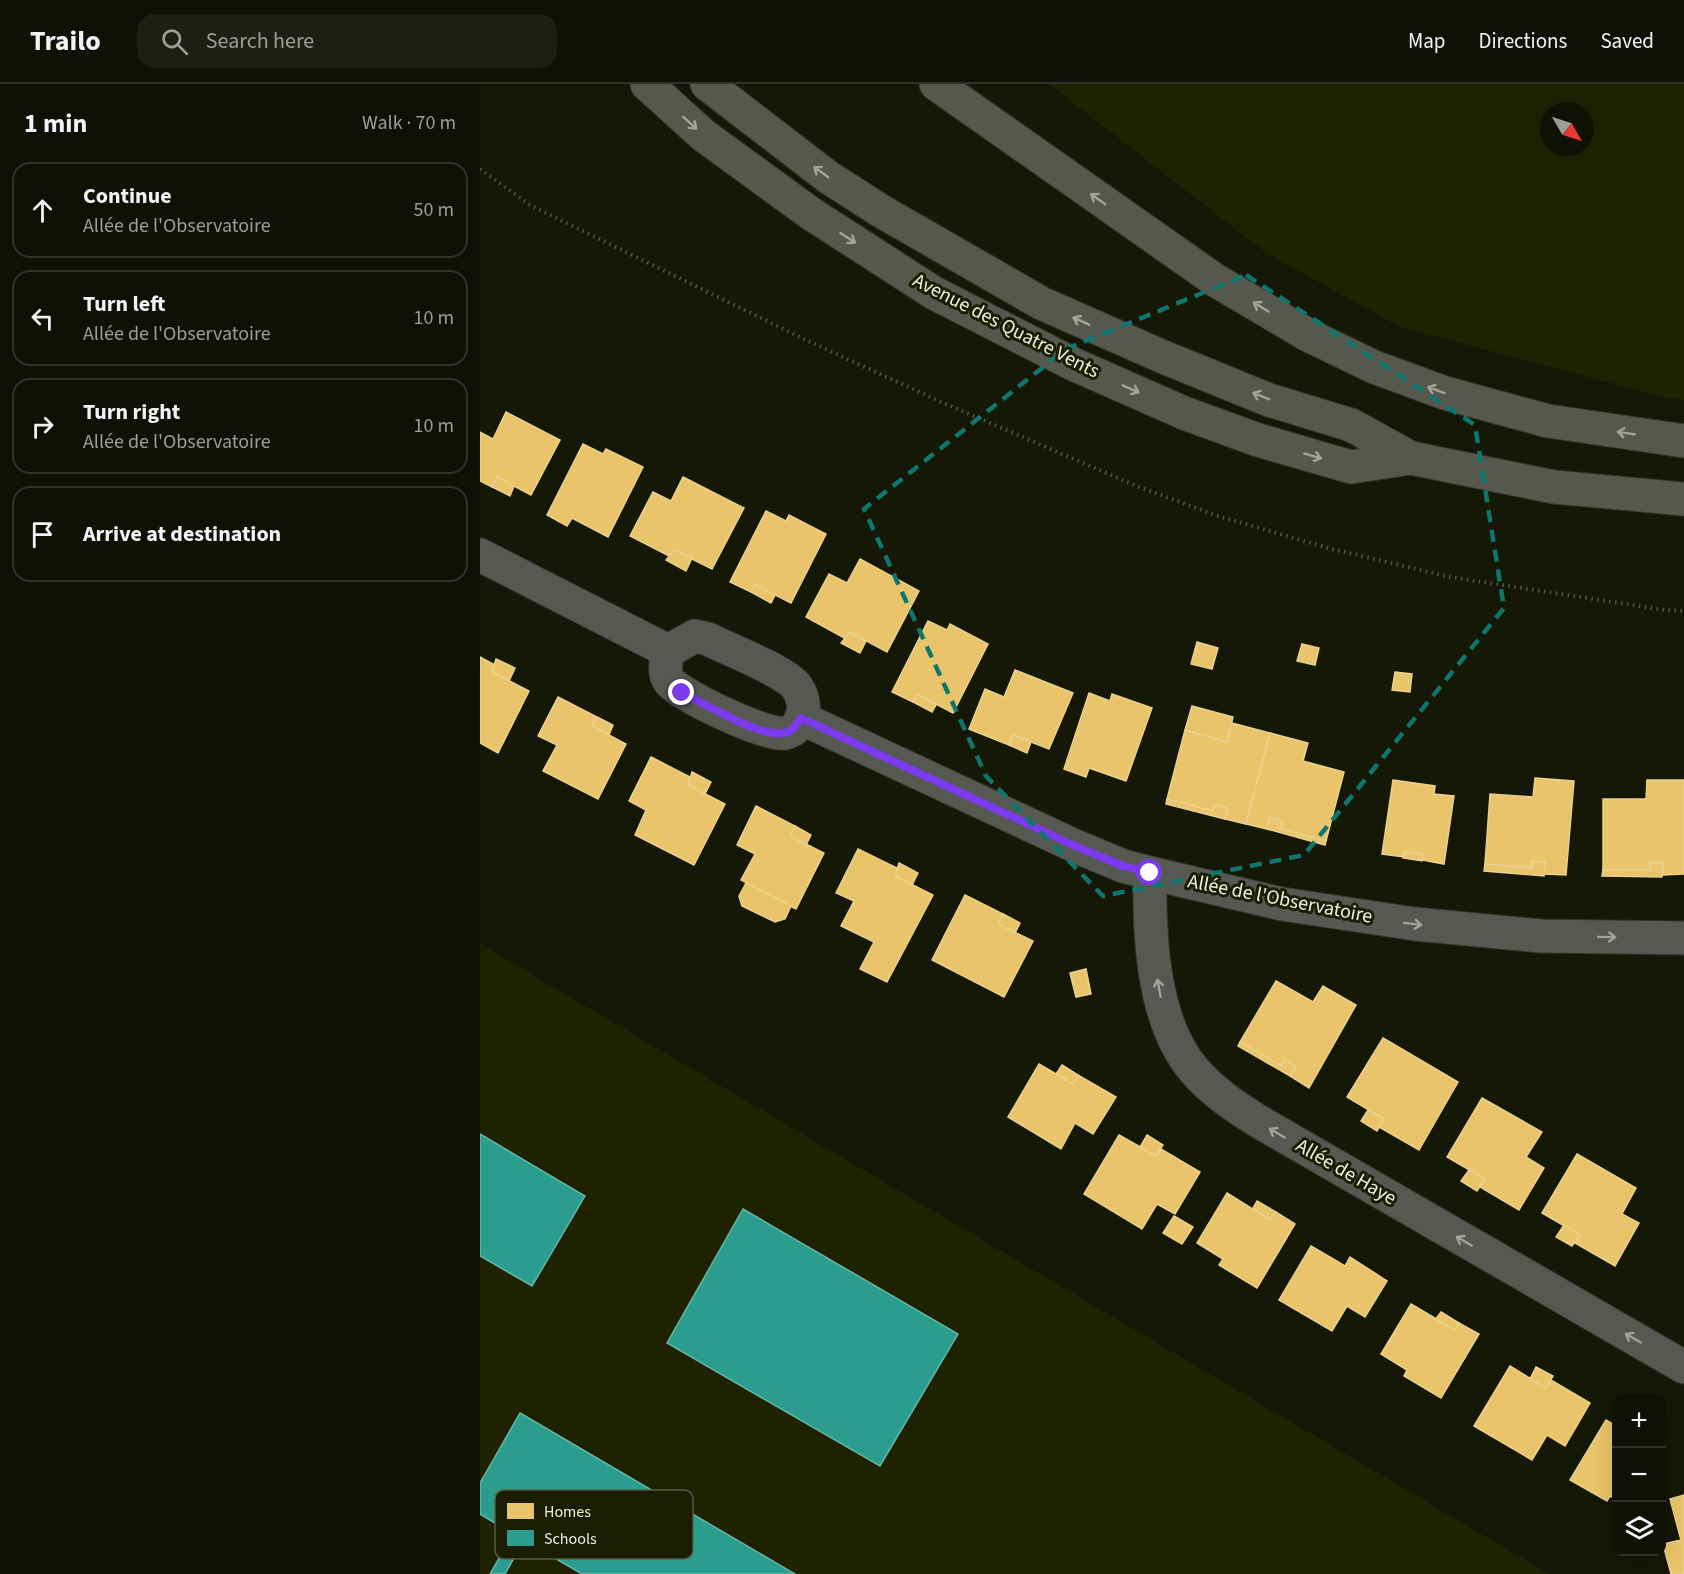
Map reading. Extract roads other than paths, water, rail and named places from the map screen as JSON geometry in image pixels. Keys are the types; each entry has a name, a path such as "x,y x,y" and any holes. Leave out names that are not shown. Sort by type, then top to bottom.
{"main road":[{"name":"Avenue des Quatre Vents","path":"647,84 703,135 810,213 934,293 1074,364 1195,417 1258,440 1351,467 1411,458"},
{"name":"Avenue des Quatre Vents","path":"706,84 828,177 942,248 1041,303 1161,356 1269,400 1352,425 1411,458 1554,487 1684,499"},
{"path":"936,84 1215,280 1308,335 1374,368 1445,393 1548,421 1684,441"}],"street":[{"path":"480,555 668,651"},
{"path":"695,636 719,644 791,681 803,695 801,718 794,728 785,733 765,732 682,693 668,681 665,666 668,651 695,636"},
{"name":"Allée de l'Observatoire","path":"801,718 1075,846 1123,866 1150,873 1281,904 1415,924 1541,936 1684,938"},
{"name":"Allée de Haye","path":"1150,873 1149,928 1162,1003 1177,1043 1192,1069 1219,1095 1258,1121 1684,1367"}]}
